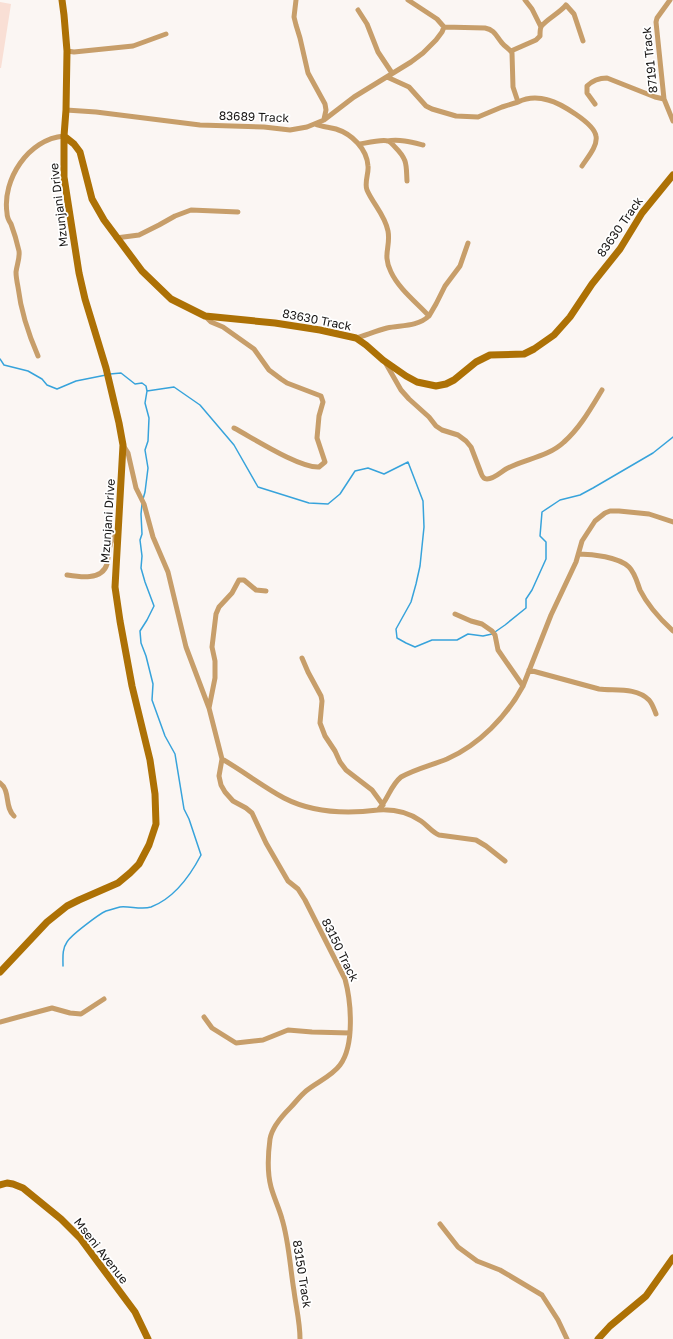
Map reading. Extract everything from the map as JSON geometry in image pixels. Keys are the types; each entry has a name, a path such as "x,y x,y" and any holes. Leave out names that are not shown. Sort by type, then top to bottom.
{"street":[{"name":"Mzunjani Drive","path":"0,972 47,922 67,906 118,883 139,864 149,845 156,824 155,794 150,760 132,686 115,587 123,445 106,368 85,299 79,273 64,177 64,136 68,51 62,0"},
{"path":"296,0 294,17 308,73 325,104 326,110 324,120"},
{"path":"408,0 437,19 444,27 490,29 495,33 502,44 511,51 513,56 513,87 518,102"},
{"path":"511,51 536,40 540,36 541,27 532,9 525,0"},
{"name":"87191 Track","path":"670,0 657,18 656,22 664,99 673,121"},
{"path":"541,27 544,23 559,13 565,3 574,14 583,41"},
{"path":"358,10 367,24 378,52 392,73"},
{"name":"83689 Track","path":"66,110 96,112 200,125 264,127 290,130 315,124 324,120 354,97 423,53 436,40 444,27"},
{"path":"68,51 74,52 133,46 166,34"},
{"path":"386,77 410,87 426,106 456,116 478,117 502,107 531,98 550,100 580,117 595,132 596,138 593,149 582,166"},
{"path":"594,104 587,93 587,86 594,80 603,78 607,78 655,97 664,99"},
{"path":"315,124 337,129 356,139 360,144 368,160 369,170 366,188 384,219 388,230 389,240 386,255 391,274 403,290 429,316"},
{"path":"38,356 27,330 21,308 16,272 19,252 7,216 7,191 12,177 29,153 39,145 49,140 64,136"},
{"name":"83630 Track","path":"64,136 74,144 80,152 92,199 116,238 142,271 163,293 179,304 205,316 275,323 320,330 356,338 406,376 417,382 436,386 446,384 454,380 476,362 490,355 524,354 534,350 546,342 562,327 592,284 620,249 642,213 673,175"},
{"path":"360,144 397,139 423,145"},
{"path":"387,141 392,144 404,158 408,167 407,181"},
{"path":"116,238 139,235 175,216 191,210 238,212"},
{"path":"356,338 376,331 412,325 429,316 445,286 460,266 468,243"},
{"path":"205,316 211,322 223,327 254,349 269,370 287,383 320,396 323,402 319,416 317,438 324,462 319,467 304,464 281,454 234,428"},
{"path":"383,360 401,390 429,417 436,426 442,430 458,435 466,441 471,447 483,477 486,479 491,478 506,469 547,453 561,445 583,422 602,390"},
{"path":"123,445 128,453 133,477 142,501 152,537 168,572 186,647 209,708 222,759 276,793 301,805 334,812 352,813 378,810 398,810 421,821 439,835 476,840 505,861"},
{"path":"378,810 383,805 394,785 401,777 458,754 474,744 507,710 523,686 551,615 579,554 582,541 589,529 600,516 610,511 624,511 649,514 673,522"},
{"path":"67,575 89,577 102,571 107,564 110,542 114,536 118,536"},
{"path":"579,554 598,555 626,564 630,568 640,590 650,605 658,616 673,631"},
{"path":"209,708 215,678 215,661 212,647 219,607 232,592 239,580 244,580 256,590 266,591"},
{"path":"455,614 482,624 493,633 498,650 523,686"},
{"path":"302,658 321,696 320,723 325,736 346,770 372,790 383,805"},
{"path":"529,670 599,689 610,691 622,690 636,693 648,699 656,714"},
{"name":"83150 Track","path":"222,759 219,776 221,785 233,801 246,808 256,818 266,843 288,881 298,889 345,979 348,992 351,1023 347,1049 341,1064 336,1070 306,1091 298,1099 282,1116 270,1137 269,1163 271,1187 282,1218 288,1246 300,1327 300,1339"},
{"path":"0,783 6,790 8,807 14,816"},
{"path":"0,1022 52,1008 70,1013 81,1014 104,999"},
{"path":"204,1017 212,1028 236,1043 262,1040 288,1030 312,1032 350,1032"},
{"name":"Mseni Avenue","path":"0,1185 7,1183 23,1188 61,1219 80,1238 135,1312 148,1339"},
{"path":"440,1224 458,1247 477,1261 507,1274 542,1295 558,1320 566,1339"},
{"path":"598,1339 610,1326 646,1296 673,1258"}],"shaded area":[{"path":"0,2 11,4 1,68 0,68"}],"waterway":[{"path":"0,359 4,365 28,371 42,379 47,385 57,389 76,381 106,375"},
{"path":"110,374 121,373 135,384 142,383 146,386 147,391 145,403 149,418 148,441 145,450 148,468 143,499"},
{"path":"147,391 174,387 200,405 234,445 258,487 309,503 328,504 340,494 355,471 368,468 384,474 408,462 423,501 424,527 420,566 416,584 411,602 396,629 397,638 415,647 432,640 457,640 468,634 483,636 492,634"},
{"path":"495,632 526,608 526,599 532,590 546,559 546,542 540,536 542,512 560,500 580,495 593,488 653,453 673,437"},
{"path":"63,966 64,947 69,939 79,930 106,911 120,907 147,908 160,903 181,886 201,855 189,819 184,809 175,754 165,736 152,700 153,684 141,643 140,631 154,606 141,568 142,556 140,540 142,534 142,504"}]}
